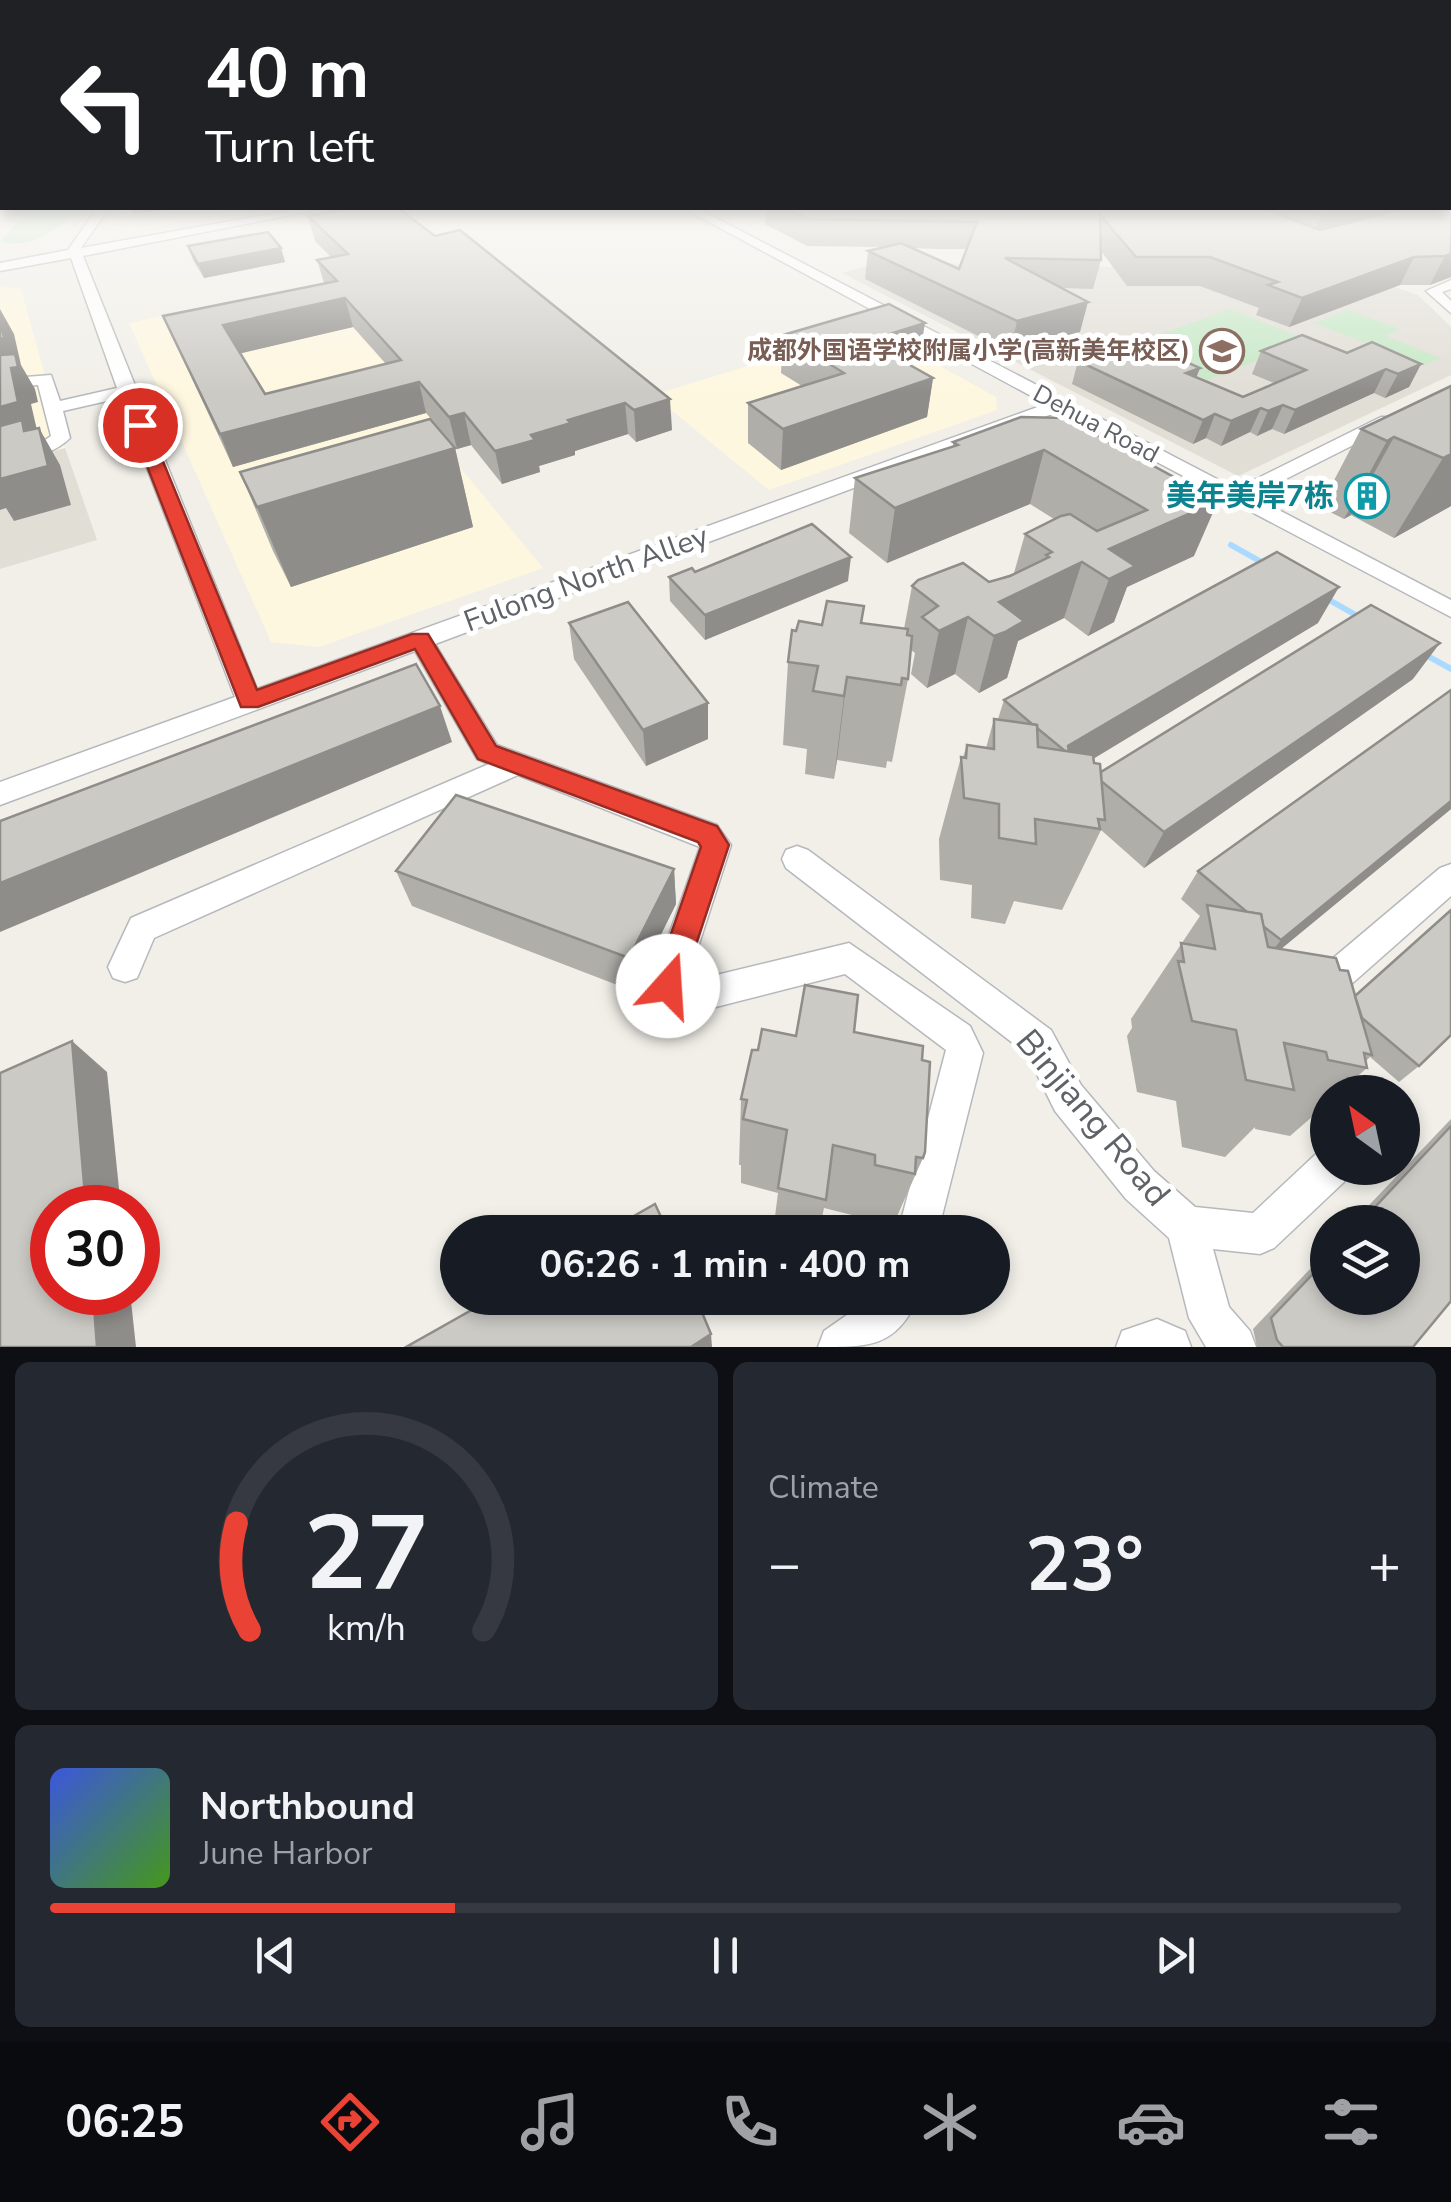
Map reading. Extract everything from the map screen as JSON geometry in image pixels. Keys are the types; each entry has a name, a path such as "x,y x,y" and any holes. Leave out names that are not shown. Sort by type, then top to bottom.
{"street":[{"path":"81,268 126,391 250,701"},
{"name":"Dehua Road","path":"801,268 1451,610"},
{"path":"1451,284 1433,291 1451,308"},
{"path":"0,384 45,379 61,438 0,459"},
{"path":"54,408 126,391"},
{"name":"Fulong North Alley","path":"0,794 1059,405"},
{"path":"1235,497 1402,414"},
{"path":"420,640 496,765 707,834 716,845 668,986 704,994 849,958 958,1038 965,1053 922,1215"},
{"path":"125,967 142,928 496,765"},
{"name":"Binjiang Road","path":"797,859 1039,1042 1068,1098 1140,1185 1186,1226 1211,1318 1234,1347"},
{"path":"1311,1020 1306,1002 1450,881"},
{"path":"1186,1226 1260,1234 1312,1185"},
{"path":"840,1347 884,1315"},
{"path":"1138,1347 1157,1341 1168,1347"}],"shaded area":[{"path":"393,268 495,268 621,370 425,425 543,568 319,647 271,642 129,323"},
{"name":"成都外国语学校附属小学(高新美年校区)","path":"861,268 1338,268 1418,295 1451,327 1451,375 1238,476 842,273"},
{"path":"0,287 21,289 65,448 0,465"},
{"path":"871,328 996,397 997,410 769,490 653,395"},
{"path":"65,448 97,540 0,569 0,465"}],"green space":[{"path":"1230,309 1307,340 1208,380 1154,355 1172,348 1158,335"},
{"path":"1348,310 1400,329 1385,336 1441,358 1424,365 1313,323"}],"building":[{"path":"324,268 507,268 670,399 634,410 625,403 568,420 571,423 531,435 535,440 495,451 464,413 449,417 419,382 220,434 163,316 337,281","holes":["345,298 401,360 265,394 223,325"]},
{"path":"904,268 1024,268 1088,302 1017,321"},
{"path":"1240,268 1384,268 1302,298 1268,285 1278,282"},
{"path":"889,304 925,323 867,341 933,378 783,429 748,403 844,373 783,335"},
{"path":"1302,335 1347,353 1372,342 1421,364 1398,374 1386,369 1295,410 1283,405 1268,411 1261,408 1231,421 1215,414 1203,420 1078,361 1118,344 1125,347 1140,341 1200,368 1186,373 1243,397 1306,370 1261,351"},
{"path":"15,354 18,367 11,368 18,402 0,407 0,355"},
{"path":"1451,386 1451,454 1443,458 1394,437 1387,441 1361,429"},
{"path":"1021,417 1065,418 1218,501 1109,549 1135,566 1109,579 1082,562 999,602 1024,621 1005,632 994,636 968,617 939,631 922,617 938,606 912,586 918,580 963,563 989,582 1010,576 1049,557 1046,555 1052,552 1025,534 1061,516 1070,514 1097,531 1147,510 1044,450 895,508 855,478 958,445 953,442"},
{"path":"430,419 455,448 257,507 240,472"},
{"path":"22,420 24,431 39,428 48,466 0,479 0,426"},
{"path":"812,524 851,557 705,615 669,577 692,568 695,572"},
{"path":"1277,552 1339,587 1068,746 1069,751 1004,700"},
{"path":"827,601 864,606 861,623 908,629 907,635 912,636 908,679 902,678 901,685 847,677 844,696 813,691 818,666 788,662 792,630 796,631 799,621 822,625"},
{"path":"628,602 708,703 643,730 569,623"},
{"path":"1371,605 1440,643 1164,832 1101,781 1101,772"},
{"path":"416,664 440,706 0,883 0,821"},
{"path":"1451,690 1451,801 1281,940 1263,926 1261,914 1247,912 1198,871"},
{"path":"994,719 1037,725 1038,747 1093,755 1094,763 1100,764 1105,820 1098,819 1100,829 1035,819 1036,844 999,838 999,804 964,798 961,757 966,758 967,745 994,749"},
{"path":"456,795 674,869 629,958 396,871"},
{"path":"1207,905 1261,914 1268,947 1336,958 1340,970 1348,971 1372,1055 1364,1053 1367,1068 1328,1060 1326,1052 1284,1043 1294,1090 1246,1080 1236,1030 1192,1021 1178,961 1184,962 1181,943 1215,949"},
{"path":"1451,910 1451,1035 1419,1066 1362,1018 1355,996"},
{"path":"805,985 858,995 854,1032 923,1046 922,1060 930,1062 925,1152 923,1158 916,1157 915,1174 875,1165 875,1155 833,1145 826,1200 778,1188 787,1130 743,1119 747,1100 741,1099 752,1050 758,1050 762,1029 796,1036"},
{"path":"72,1041 84,1185 30,1185 30,1315 95,1315 97,1347 0,1347 0,1073"},
{"path":"1451,1126 1451,1301 1413,1347 1283,1347 1271,1318 1310,1277 1310,1315 1420,1315 1420,1205 1377,1205 1396,1185 1420,1185 1420,1159"},
{"path":"655,1204 660,1215 636,1215"},
{"path":"463,1315 703,1315 711,1334 691,1347 406,1347"}],"waterway":[{"path":"1231,545 1265,564"},
{"path":"1324,597 1361,618"},
{"path":"1424,654 1451,669"}],"place":[{"name":"成都外国语学校附属小学(高新美年校区)","path":"1222,351"},
{"name":"美年美岸7栋","path":"1367,496"}],"route":[{"path":"140,425 250,701 420,640 487,752 707,834 716,845 668,986"}]}
